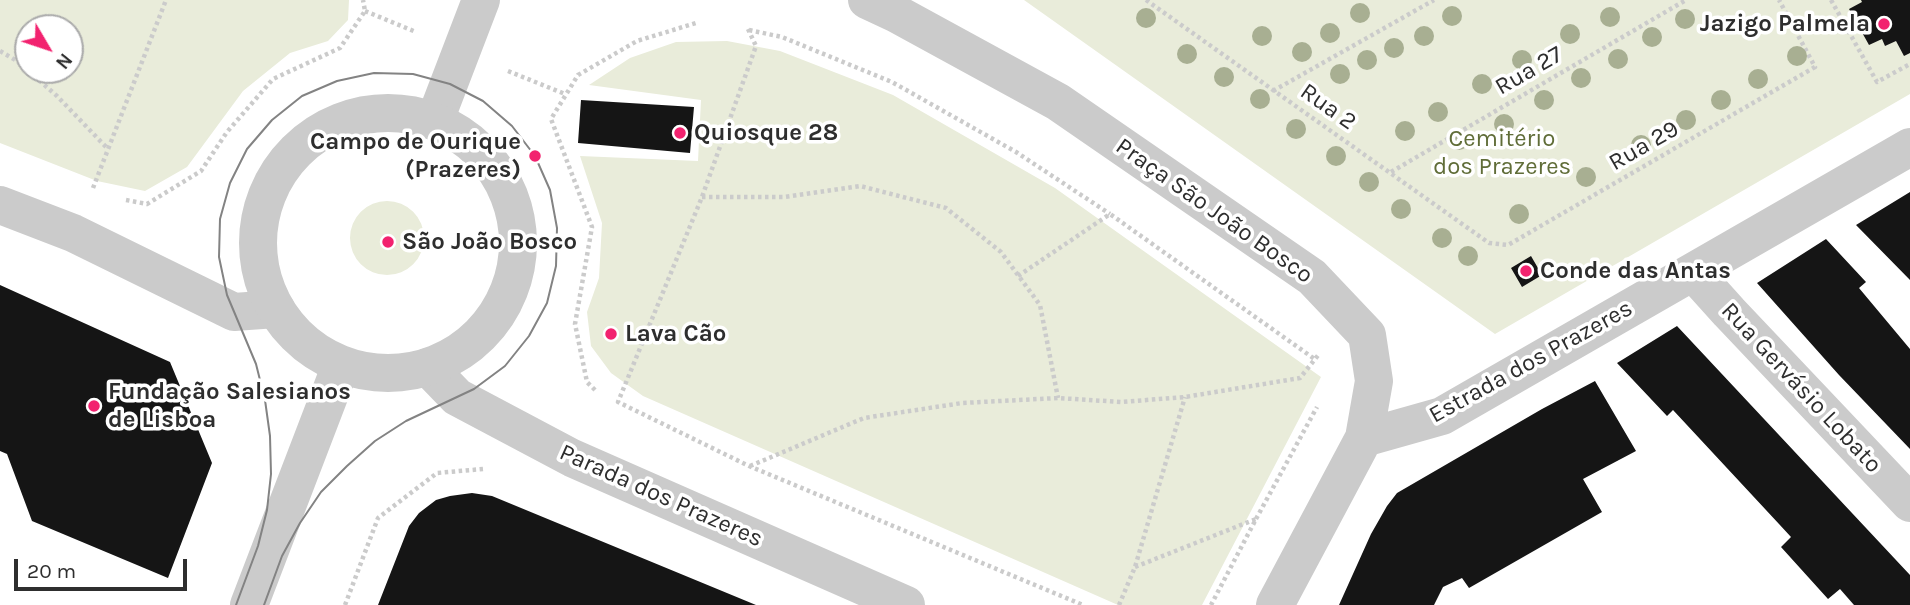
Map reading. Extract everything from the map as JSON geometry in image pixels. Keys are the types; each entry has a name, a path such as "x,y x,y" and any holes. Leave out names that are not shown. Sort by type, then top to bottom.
{"street":[{"path":"435,120 481,0"},
{"name":"Praça São João Bosco","path":"867,0 1058,102 1312,277 1367,335 1374,381 1364,438 1275,605"},
{"path":"377,112 406,113 435,120 461,134 483,152 501,176 513,203 518,231 517,261 511,289 497,315 478,337 455,355 428,367 399,373 369,372 341,365 315,352 293,333 276,309 264,283 257,254 259,225 266,196 280,170 299,148 322,130 349,118 377,112"},
{"name":"Estrada dos Prazeres","path":"1364,438 1442,416 1910,146"},
{"path":"0,205 73,233 234,312 276,309"},
{"name":"Rua Gervásio Lobato","path":"1693,271 1910,503"},
{"path":"250,605 341,365"},
{"name":"Parada dos Prazeres","path":"428,367 457,397 572,458 906,605"}],"path":[{"path":"73,233 97,181 166,0"},
{"path":"124,200 147,204 201,171 227,132 273,79 340,48 365,11 363,0"},
{"name":"Rua 2","path":"1146,0 1489,243"},
{"path":"1273,90 1434,0"},
{"name":"Rua 27","path":"1390,172 1686,0"},
{"name":"Rua 29","path":"1489,243 1508,245 1815,67 1779,0"},
{"path":"1831,0 1877,82 1910,64"},
{"path":"594,390 587,382 575,324 592,226 551,119 578,75 636,41 696,23"},
{"path":"1083,605 749,466 618,402 702,197 756,46 748,29 782,37 892,82 1016,152 1110,214 1322,364"},
{"path":"0,51 17,61 57,96 108,149"},
{"path":"702,197 784,197 860,186 946,208 1000,252 1040,305 1058,398"},
{"path":"1018,276 1110,214"},
{"path":"749,466 864,418 961,402 1058,398 1121,401 1185,397 1300,378 1351,316"},
{"path":"1119,605 1135,567 1185,397"},
{"path":"1211,605 1319,403"},
{"path":"345,605 378,518 437,474 489,468"},
{"path":"1135,567 1256,519"}],"green space":[{"path":"0,0 349,0 348,20 328,41 290,53 243,91 187,167 145,191 97,181 0,143"},
{"name":"Cemitério dos Prazeres","path":"1024,0 1910,0 1910,94 1495,334"},
{"path":"727,41 780,51 893,95 1055,188 1321,377 1202,605 1118,605 643,396 611,373 591,346 587,312 599,278 602,223 580,156 698,161 701,100 589,85 630,58 676,42"},
{"path":"380,201 394,201 408,207 418,217 424,238 418,259 408,269 394,275 380,275 366,269 356,259 350,245 350,231 356,217 366,207"}],"building":[{"name":"Jazigo Palmela","path":"1861,0 1910,0 1910,53 1904,56 1896,41 1885,46 1882,39 1869,45 1849,9 1862,2"},
{"path":"581,100 694,107 690,153 578,143"},
{"path":"1910,192 1910,280 1856,225"},
{"path":"1826,239 1866,282 1859,288 1910,349 1910,449 1757,283"},
{"name":"Conde das Antas","path":"1531,256 1542,275 1522,287 1511,268"},
{"name":"Fundação Salesianos de Lisboa","path":"0,285 170,362 212,463 168,578 32,521 7,454 0,451"},
{"path":"1677,326 1910,575 1910,605 1854,605 1840,589 1828,599 1781,547 1791,537 1673,410 1667,416 1617,363"},
{"path":"1595,381 1636,451 1583,479 1602,512 1469,588 1462,578 1443,587 1434,605 1339,605 1371,534 1397,493"},
{"path":"472,493 492,496 756,605 378,605 409,526 419,513 436,500"}],"tram line":[{"path":"236,605 258,546 267,510 271,474 265,400 256,364 227,295 219,257 220,219 230,183 247,149 272,120 302,96 337,81 374,73 413,74 450,84 483,101 512,126 535,156 550,190 557,228 556,266 547,303 529,336 505,366 474,389 406,421 375,441 321,492 282,556 264,605"}],"place":[{"name":"Jazigo Palmela","path":"1884,24"},
{"name":"Quiosque 28","path":"680,133"},
{"name":"Campo de Ourique (Prazeres)","path":"535,156"},
{"name":"São João Bosco","path":"388,242"},
{"name":"Conde das Antas","path":"1526,271"},
{"name":"Lava Cão","path":"611,334"},
{"name":"Fundação Salesianos de Lisboa","path":"94,406"}]}
